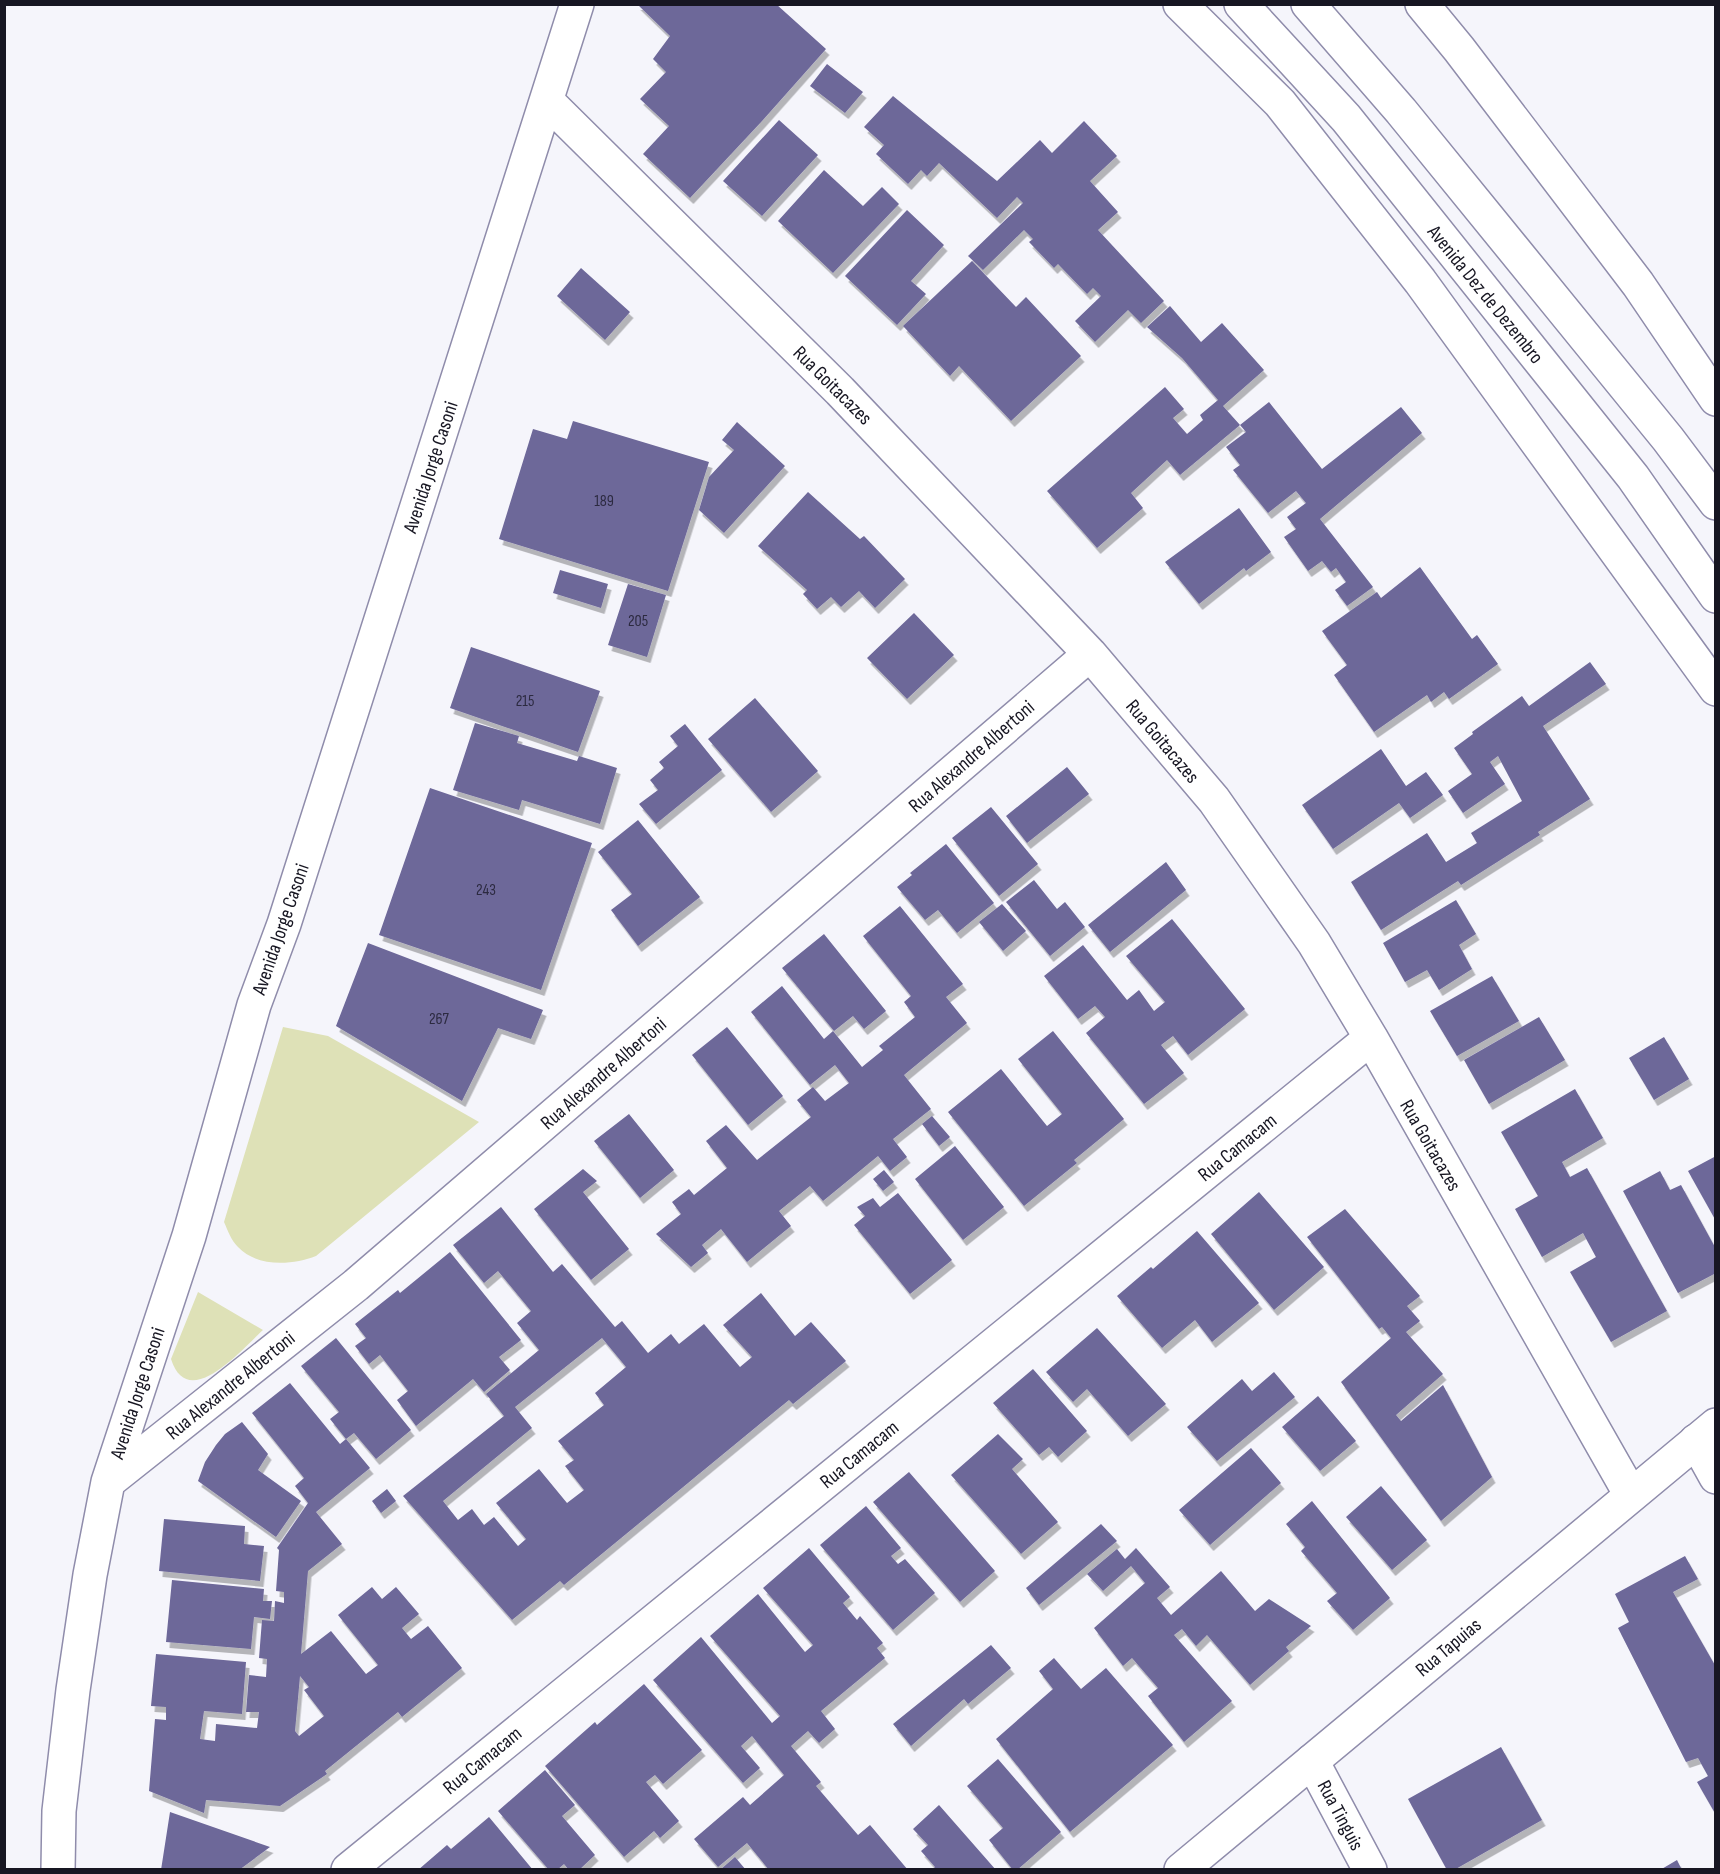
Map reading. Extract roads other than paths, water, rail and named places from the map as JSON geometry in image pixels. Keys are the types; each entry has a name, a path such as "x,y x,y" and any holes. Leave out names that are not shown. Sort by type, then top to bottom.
{"main road":[{"name":"Avenida Jorge Casoni","path":"58,1869 59,1811 74,1690 90,1575 108,1482 189,1236 254,1005 284,924 577,4"},
{"path":"1180,4 1280,103 1420,281 1716,689"},
{"name":"Avenida Dez de Dezembro","path":"1241,4 1361,136 1633,477 1716,596"},
{"path":"1308,4 1401,111 1661,430 1716,503"},
{"path":"1422,4 1466,58 1638,284 1716,399"},
{"name":"Rua Goitacazes","path":"547,101 840,391 1090,654 1214,800 1314,943 1371,1038 1631,1495"},
{"name":"Rua Alexandre Albertoni","path":"108,1482 356,1285 1090,654"},
{"name":"Rua Camacam","path":"348,1869 1371,1038"},
{"path":"1706,1433 1716,1477"},
{"name":"Rua Tapuias","path":"1181,1869 1706,1433"},
{"name":"Rua Tinguis","path":"1312,1761 1370,1869"}]}
